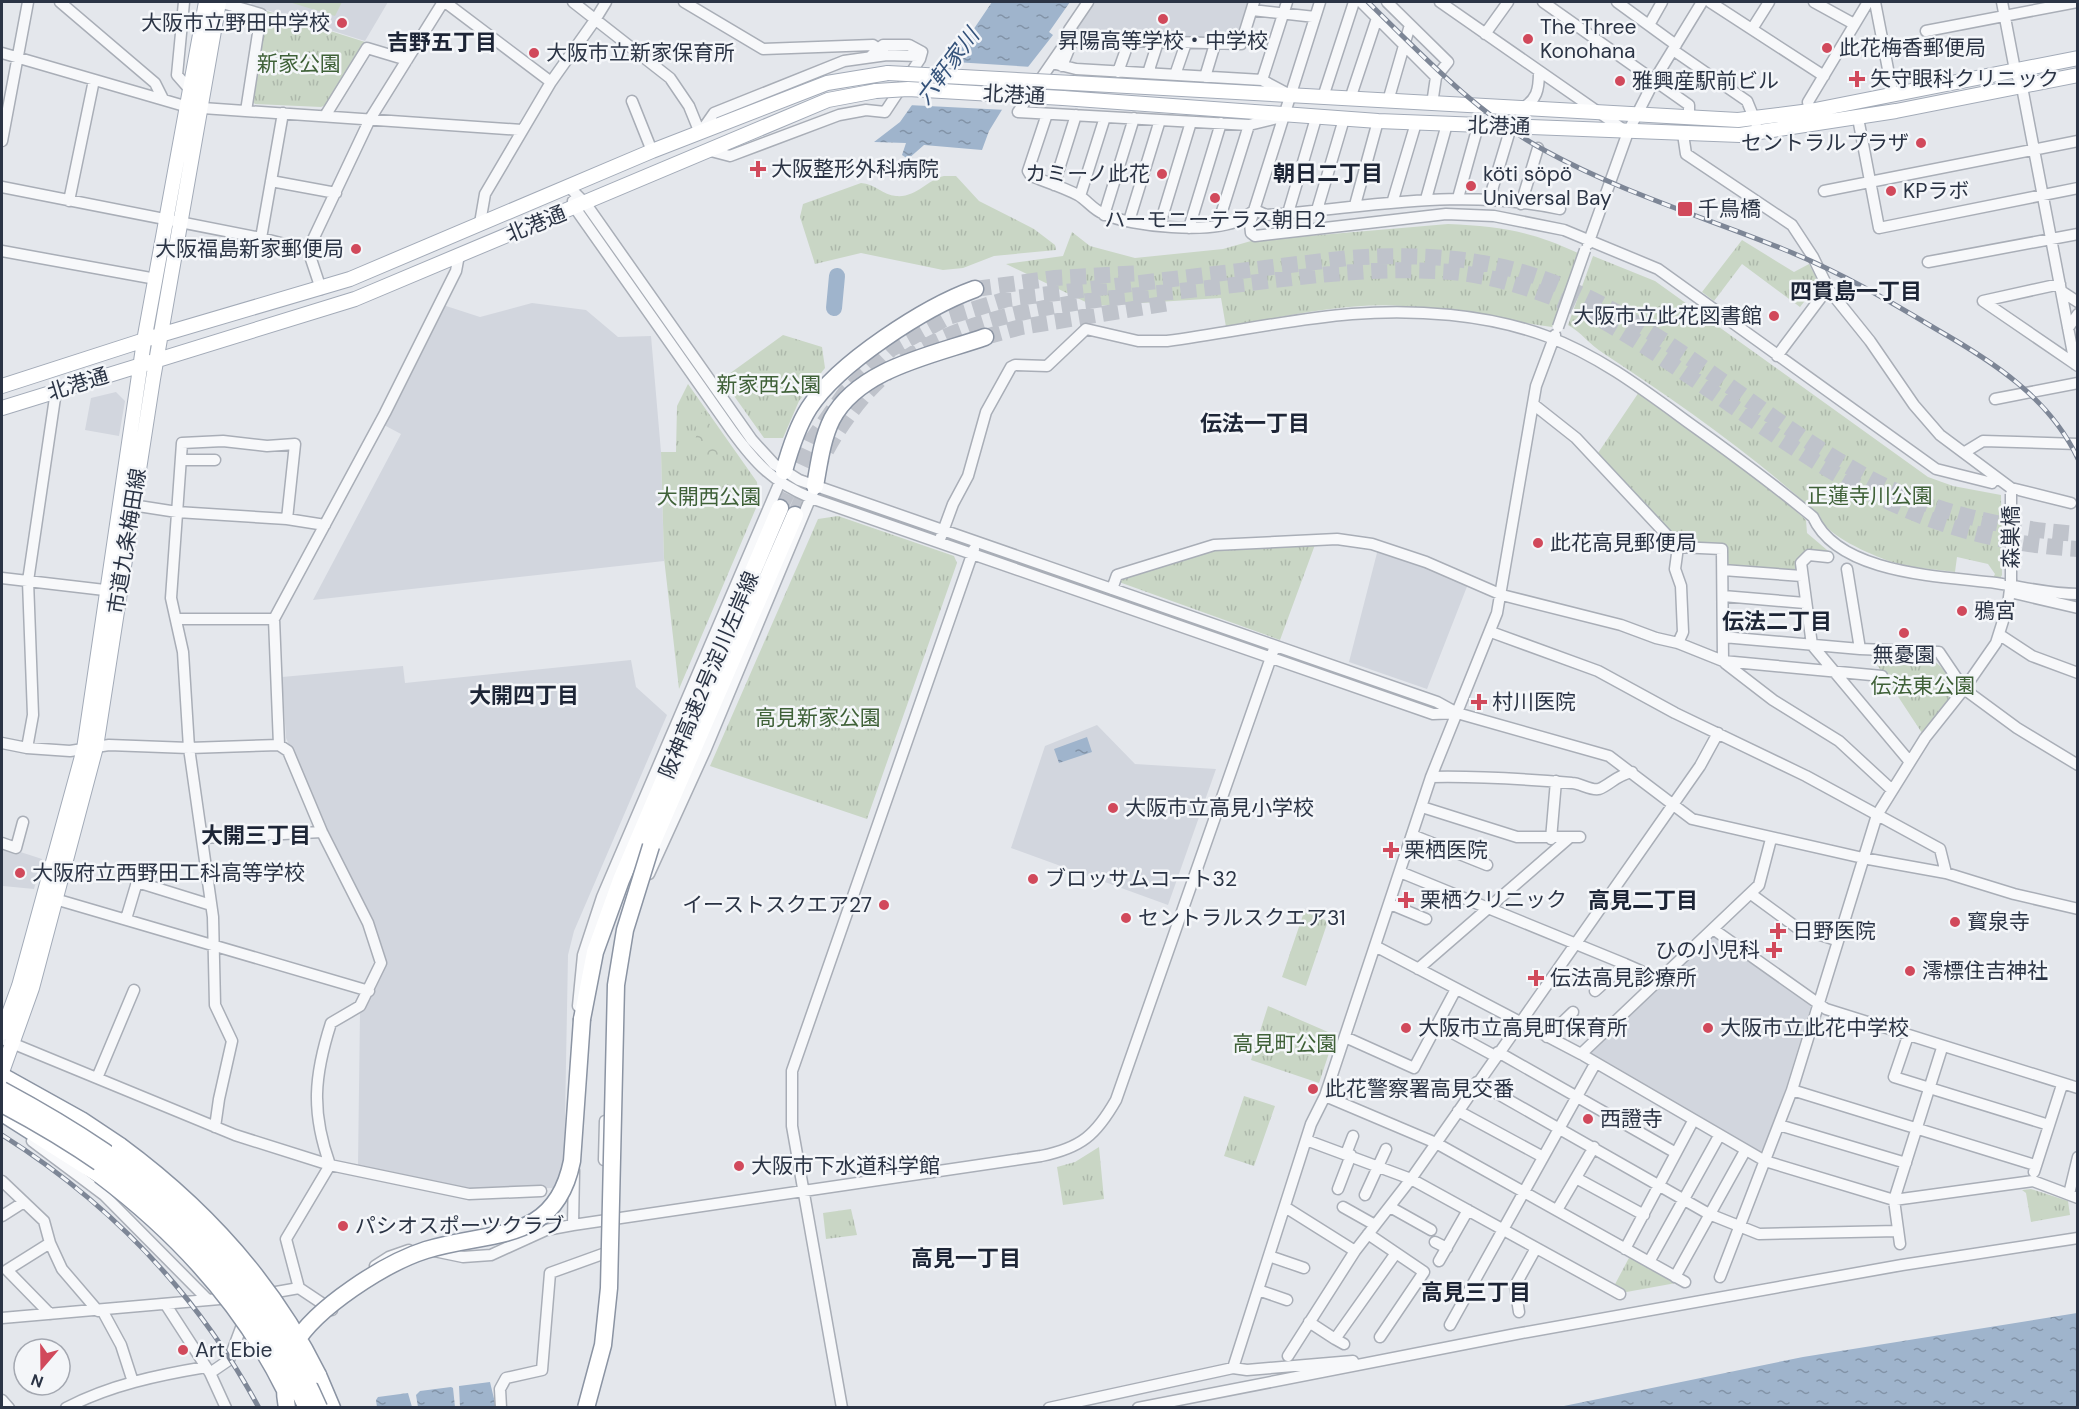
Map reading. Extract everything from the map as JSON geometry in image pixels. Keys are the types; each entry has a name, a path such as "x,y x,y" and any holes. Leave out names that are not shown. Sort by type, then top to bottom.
{"highway":[{"path":"782,477 801,422 810,406 837,375 929,309 975,289"},
{"path":"813,492 831,421 856,388 883,373 985,337"},
{"name":"阪神高速2号淀川左岸線","path":"644,844 787,512"},
{"path":"287,1407 285,1379 292,1350 307,1328 330,1307 394,1264 424,1251 524,1228 548,1212 557,1201 569,1176 575,1143 580,1053 587,987 607,918 644,844"},
{"path":"586,1407 603,1345 609,1288 616,985 644,844"},
{"path":"2,1074 144,1163 220,1232 260,1280 288,1321 310,1358 332,1407"},
{"path":"2,1090 62,1124 132,1169 197,1226 227,1258 269,1314 319,1407"},
{"path":"2,1104 58,1135 125,1178 189,1235 219,1267 258,1319 307,1407"},
{"path":"2,1113 100,1175 145,1210 207,1273 255,1338 293,1407"}],"main road":[{"name":"市道九条梅田線","path":"194,106 191,91 206,2"},
{"name":"市道九条梅田線","path":"114,591 132,506 157,359 173,221 194,106 219,2"},
{"name":"北港通","path":"2,386 160,335 350,279 652,151 827,83 888,73 1689,118 1755,119 1810,111 2078,58"},
{"name":"北港通","path":"2,408 356,299 828,100 876,91 908,89 1063,98 1272,112 1285,116 1416,123 1683,134 1758,134 2078,75"},
{"name":"市道九条梅田線","path":"2,1074 7,1042 32,987 56,899 90,748 114,591 144,341 156,279 173,221"},
{"name":"市道九条梅田線","path":"2,1033 19,986 90,748"}],"street":[{"path":"2,141 28,2"},
{"path":"60,2 155,84 163,99"},
{"path":"184,2 177,75 191,91"},
{"path":"219,2 261,14 246,111"},
{"path":"321,289 308,250 370,119 444,2 551,82"},
{"path":"573,2 654,63 670,78 689,106 700,134"},
{"path":"480,223 485,194 551,82 606,2"},
{"path":"684,2 763,49 873,45 883,52"},
{"path":"1057,64 1088,2"},
{"path":"1262,80 1287,2"},
{"path":"1320,2 1255,210 1250,228 1255,236 1424,216 1465,214 1522,220 1564,230 1658,269 1936,469 1992,483 1996,477"},
{"path":"1323,97 1354,2"},
{"path":"1361,2 1436,77"},
{"path":"1387,2 1448,62 1436,77 1432,104"},
{"path":"1440,2 1628,132"},
{"path":"1485,34 1508,2"},
{"path":"1543,2 1689,105 1689,118"},
{"path":"1617,2 1747,101 1755,119 1758,134"},
{"path":"1649,25 1662,2"},
{"path":"1233,1368 1306,1140 1325,1096 1431,777 1491,632 1502,594 1536,386 1628,132 1655,79 1702,2"},
{"path":"1710,2 1824,76"},
{"path":"1752,29 1769,2"},
{"path":"1814,2 1854,24"},
{"path":"1810,111 1808,102 1868,2"},
{"path":"1875,2 1893,95"},
{"path":"2002,2 2015,70 2022,87 2076,365"},
{"path":"1926,31 2077,2"},
{"path":"1285,116 1249,125 1018,112 1057,64 1072,39 1241,44 1253,6 1284,14 1315,17"},
{"path":"1350,99 1377,18"},
{"path":"1388,101 1410,25"},
{"path":"1118,72 1129,41"},
{"path":"1148,73 1158,42"},
{"path":"1175,75 1186,43"},
{"path":"1204,77 1215,44"},
{"path":"325,116 367,48 407,60"},
{"path":"700,134 714,113 844,61 870,57 883,52 918,56 920,59 885,112 866,110 839,115 730,156 707,150"},
{"path":"2,53 194,106 522,130"},
{"path":"1057,64 1118,72 1262,80 1292,95"},
{"path":"1521,109 1532,102 1537,95 1539,72"},
{"path":"69,201 94,80"},
{"path":"632,101 652,151"},
{"path":"261,238 283,113"},
{"path":"1047,114 1028,171 1031,176 1080,196 1104,215 1129,221 1160,224 1166,228 1188,228 1239,221 1255,210"},
{"path":"1054,185 1076,115"},
{"path":"1080,196 1105,117"},
{"path":"1858,117 1879,228 2078,188"},
{"path":"1104,215 1134,118"},
{"path":"1288,213 1316,118"},
{"path":"1317,210 1344,119"},
{"path":"1129,221 1161,120"},
{"path":"1355,205 1378,121"},
{"path":"1160,224 1191,122"},
{"path":"1188,228 1221,123"},
{"path":"1393,200 1416,123"},
{"path":"1426,199 1447,124"},
{"path":"1218,224 1249,125"},
{"path":"1458,198 1478,126"},
{"path":"1488,200 1511,127"},
{"path":"1683,134 1686,154 1792,225 1829,290 1870,341 1929,424 1940,435 1965,452 2011,491 2071,503"},
{"path":"1824,191 2078,141"},
{"path":"1521,204 1538,148"},
{"path":"271,181 336,193"},
{"path":"2,187 261,238 308,250"},
{"path":"569,188 740,425 782,477 813,492 972,554 1433,714 1457,713"},
{"path":"1255,210 1266,215 1393,200 1458,198 1560,209"},
{"path":"1928,262 2078,234"},
{"path":"2,251 156,279"},
{"path":"279,745 274,619 456,271 459,255"},
{"path":"2076,365 1983,301 1988,298 2060,288 2078,302"},
{"path":"1777,356 1823,294 1829,290"},
{"path":"939,542 953,504 968,476 986,412 1011,367 1015,365 1047,366 1086,329 1130,340 1167,340 1352,314 1390,313 1473,318 1508,325 1554,340 1600,362 1641,388 1771,483 1812,517 1816,525 1829,537 1857,555 1897,571 2023,589 2078,594"},
{"path":"2068,328 2078,314"},
{"path":"1995,399 2078,383"},
{"path":"27,748 33,715 28,581 56,391"},
{"path":"1533,404 1576,438 1678,547 1722,549 1723,661"},
{"path":"215,1127 232,1041 215,1005 211,905 189,748 183,652 171,598 182,443 223,441 267,446 295,444 287,519"},
{"path":"1965,452 1983,441 2078,444"},
{"path":"181,460 214,460"},
{"path":"573,1225 579,987 590,931 782,477"},
{"name":"森巣橋","path":"1720,1277 1792,1090 1876,815 1925,738 1964,689 2000,635 2011,586 2011,491"},
{"path":"813,492 944,530 1437,702 1457,713 1609,756 1692,819 1771,839 1946,873 2078,909"},
{"path":"501,1407 500,1389 506,1378 542,1370 550,1273 611,1251 607,1219 604,1140 613,1007 632,920 646,882 705,751 813,492"},
{"path":"132,506 177,512 287,519 325,525"},
{"path":"1112,589 1117,575 1214,545 1337,539 1372,544 1426,562 1502,594 1621,625 1656,638 1678,643 1723,661 1882,676"},
{"path":"842,1407 792,1126 792,1071 976,542"},
{"path":"1678,547 1675,570 1681,586 1683,632 1678,643"},
{"path":"1828,556 1809,555 1802,563 1805,603 1812,645 1910,762"},
{"path":"1847,569 1860,649"},
{"path":"1723,570 1802,576"},
{"path":"2,578 114,591"},
{"path":"2011,586 2078,608"},
{"path":"1723,596 1805,603"},
{"path":"176,619 274,619"},
{"path":"1491,632 1598,671 1876,815 1940,849 1946,873"},
{"path":"2000,635 2032,656 2078,673"},
{"path":"1723,637 1860,649 1939,652 1964,689 2017,728 2078,765"},
{"path":"2,743 27,748 189,748 279,745 288,752 322,832 368,923 381,963 360,1006 331,1023 320,1057 316,1118 330,1165 286,1239 299,1288 333,1311 366,1273 398,1253 419,1248 463,1257 491,1255 546,1230 573,1225 1052,1154 1077,1147 1091,1136 1116,1100 1275,646"},
{"path":"1723,661 1773,700 1839,741 1891,789"},
{"path":"1288,1356 1355,1251 1411,1179 1518,1022 1700,766 1718,734"},
{"path":"1431,777 1494,776 1600,789 1618,775 1632,772"},
{"path":"1551,839 1556,782"},
{"path":"1418,969 1574,838 1551,839 1501,834 1422,807"},
{"path":"2,843 16,848 23,822"},
{"path":"202,838 322,832"},
{"path":"1412,835 1487,864"},
{"path":"1581,1054 1759,885 1771,839"},
{"path":"1400,872 1641,971 1656,983"},
{"path":"126,919 137,882 211,905"},
{"path":"1751,894 1796,927 1836,940"},
{"path":"56,899 369,991"},
{"path":"1390,904 1426,919"},
{"path":"1713,929 1826,1009 1942,1048 2078,1088"},
{"path":"1375,946 1581,1054 1765,1161 1894,1200 2033,1181 2073,1196 2078,1157"},
{"path":"1595,991 1624,964"},
{"path":"1345,1037 1414,1068 1456,989"},
{"path":"98,1078 134,990"},
{"path":"1547,1037 1574,1012"},
{"path":"1438,1025 1577,1097 1676,1154"},
{"path":"1908,1036 1894,1077 2049,1125"},
{"path":"7,1042 215,1127 330,1165 469,1194 541,1191"},
{"path":"1900,1244 1894,1200 1942,1048"},
{"path":"1450,1325 1595,1064"},
{"path":"1477,1082 1709,1214 1740,1228 1759,1234 1898,1231"},
{"path":"2033,1181 2036,1165 2064,1084"},
{"path":"1792,1090 2036,1165"},
{"path":"1325,1096 1436,1143 1685,1282"},
{"path":"1458,1111 1543,1157"},
{"path":"1625,1249 1693,1121"},
{"path":"2,1122 52,1155 104,1195 208,1300"},
{"path":"1779,1125 1906,1163"},
{"path":"1338,1190 1353,1136"},
{"path":"1649,1262 1719,1136"},
{"path":"1306,1140 1379,1165 1411,1179 1620,1294"},
{"path":"1557,1210 1594,1147"},
{"path":"1365,1195 1386,1149"},
{"path":"1675,1276 1745,1151"},
{"path":"1576,1178 1644,1215"},
{"path":"2,1181 44,1221 50,1243 62,1269 100,1310 121,1345 133,1382"},
{"path":"2,1216 24,1202"},
{"path":"1285,1207 1355,1251"},
{"path":"1343,1207 1372,1229 1396,1253 1424,1272 1380,1337"},
{"path":"1390,1207 1431,1230"},
{"path":"1439,1261 1468,1210"},
{"path":"1138,1407 1902,1264 2078,1238"},
{"path":"1434,1242 1447,1248"},
{"path":"50,1243 7,1270 50,1314"},
{"path":"1519,1312 1515,1286 1536,1248"},
{"path":"1309,1322 1339,1342 1396,1253"},
{"path":"1269,1256 1304,1268"},
{"path":"2,1318 166,1305 299,1288"},
{"path":"1258,1290 1287,1300"},
{"path":"66,1407 89,1396 133,1382 208,1370 229,1360 250,1303 249,1296"},
{"path":"166,1305 208,1370 226,1407"},
{"path":"1049,1407 1233,1368 1247,1370 1335,1360 1372,1362"},
{"path":"2,1400 9,1407"}],"shaded area":[{"name":"大阪市立野田中学校","path":"252,2 388,2 365,41 251,5"},
{"name":"昇陽高等学校・中学校","path":"1095,2 1248,2 1237,38 1233,39 1071,36"},
{"path":"532,303 586,310 618,337 651,336 661,452 664,561 313,600 401,434 384,425 443,305 480,317"},
{"path":"116,392 125,401 119,436 85,430 91,398"},
{"path":"1378,549 1468,584 1427,689 1349,662"},
{"path":"631,660 636,687 667,715 574,931 568,955 564,1173 557,1188 460,1189 358,1166 360,1011 380,979 385,964 286,738 282,677 403,666 405,683"},
{"name":"大阪市立高見小学校","path":"1097,725 1135,764 1216,769 1168,905 1011,848 1045,746"},
{"name":"大阪府立西野田工科高等学校","path":"2,846 42,859 34,889 3,886 2,893"},
{"name":"大阪市立此花中学校","path":"1711,936 1721,936 1809,1001 1811,1006 1775,1123 1763,1150 1758,1152 1589,1055 1588,1051"}],"green space":[{"path":"289,2 342,2 335,16"},
{"name":"新家公園","path":"267,11 365,42 326,105 321,107 255,104 251,100"},
{"path":"944,176 956,176 979,201 1034,229 1055,245 1056,250 994,256 963,268 943,270 861,253 815,264 800,217 803,204 861,183 871,185 887,194 903,196"},
{"path":"1448,224 1514,231 1545,239 1578,253 1552,327 1440,310 1381,305 1314,311 1226,327 1221,298 1094,306 1006,264 1063,256 1072,232 1090,246 1135,258 1223,249 1251,241"},
{"path":"1742,240 1794,272 1809,264 1819,283 1800,307 1742,264 1714,301 1702,292"},
{"name":"正蓮寺川公園","path":"1593,256 1655,281 1928,477 1953,486 2001,495 2002,575 1999,580 1993,578 1995,574 1988,564 1957,557 1955,572 1913,567 1889,561 1839,537 1823,523 1820,516 1742,451 1687,410 1598,350 1568,325"},
{"name":"新家西公園","path":"783,335 822,347 825,368 799,401 783,438 764,438 722,379"},
{"name":"大開西公園","path":"688,384 757,482 759,501 679,689 664,558 661,452 676,452 677,406"},
{"path":"1639,392 1768,487 1806,520 1807,533 1833,555 1806,553 1796,572 1727,568 1725,547 1683,544 1596,456"},
{"path":"701,412 728,450 719,458 708,455 699,459 693,453 697,431 693,418"},
{"name":"高見新家公園","path":"838,516 954,556 957,563 867,819 710,766 818,519"},
{"path":"1316,542 1280,640 1119,582 1120,578 1217,547"},
{"name":"伝法東公園","path":"1870,654 1929,658 1938,664 1949,677 1954,692 1922,733"},
{"path":"1304,912 1328,921 1306,986 1282,977"},
{"name":"高見町公園","path":"1268,1006 1335,1035 1319,1083 1251,1060"},
{"path":"1244,1096 1275,1106 1254,1166 1224,1156"},
{"path":"1099,1147 1104,1199 1063,1205 1057,1167 1075,1162"},
{"path":"2031,1189 2068,1201 2070,1215 2031,1222 2026,1193 2022,1190"},
{"path":"851,1209 857,1235 826,1239 823,1213"},
{"path":"1630,1256 1676,1283 1621,1293 1613,1288"}],"water":[{"name":"六軒家川","path":"992,2 1070,2 1049,32 1053,35 1028,67 989,131 982,150 924,145 908,159 902,155 906,143 874,142 900,122 960,37 967,39"},
{"path":"1087,737 1092,752 1059,763 1054,749"},
{"path":"2077,1313 2077,1407 1559,1407 1803,1357"},
{"path":"490,1382 496,1407 460,1407 459,1386"},
{"path":"451,1387 455,1407 418,1407 416,1395 420,1391"},
{"path":"408,1393 412,1407 377,1407 378,1397"}],"pier":[{"path":"939,61 1032,67 1007,110 908,105"}],"waterway":[{"path":"834,308 837,276"}],"tunnel":[{"path":"780,508 812,440 845,393 891,349 948,317 1007,299 1348,258 1403,256 1483,263 1536,276 1562,286 1603,305 1643,328 1833,457 1897,492 1972,518 2024,528 2078,534"},
{"path":"795,515 826,451 851,412 866,394 901,362 934,342 971,327 1052,306 1095,300 1325,275 1407,270 1480,276 1510,283 1554,298 1592,315 1628,336 1789,444 1875,495 1920,515 1968,531 2020,543 2078,549"},
{"path":"975,289 1055,278 1141,273"},
{"path":"985,337 1021,327 1170,303"}],"railway":[{"path":"1368,2 1430,63 1473,101 1519,135 1544,150 1602,179 1783,249 1823,267 1880,296 1978,354 2036,399 2052,417 2078,459"},
{"path":"2,1135 79,1190 115,1221 148,1255 208,1327 259,1408"}],"place":[{"name":"昇陽高等学校・中学校","path":"1163,19"},
{"name":"大阪市立野田中学校","path":"342,23"},
{"name":"The Three Konohana","path":"1528,39"},
{"name":"此花梅香郵便局","path":"1827,48"},
{"name":"大阪市立新家保育所","path":"534,53"},
{"name":"矢守眼科クリニック","path":"1857,79"},
{"name":"雅興産駅前ビル","path":"1620,81"},
{"name":"セントラルプラザ","path":"1921,143"},
{"name":"大阪整形外科病院","path":"758,169"},
{"name":"カミーノ此花","path":"1162,174"},
{"name":"köti söpö Universal Bay","path":"1471,186"},
{"name":"KPラボ","path":"1891,191"},
{"name":"ハーモニーテラス朝日2","path":"1215,198"},
{"name":"千鳥橋","path":"1685,209"},
{"name":"大阪福島新家郵便局","path":"356,249"},
{"name":"大阪市立此花図書館","path":"1774,316"},
{"name":"此花高見郵便局","path":"1538,543"},
{"name":"鴉宮","path":"1962,611"},
{"name":"無憂園","path":"1904,633"},
{"name":"村川医院","path":"1479,702"},
{"name":"大阪市立高見小学校","path":"1113,808"},
{"name":"栗栖医院","path":"1391,850"},
{"name":"大阪府立西野田工科高等学校","path":"20,873"},
{"name":"ブロッサムコート32","path":"1033,879"},
{"name":"栗栖クリニック","path":"1406,900"},
{"name":"イーストスクエア27","path":"884,905"},
{"name":"セントラルスクエア31","path":"1126,918"},
{"name":"寳泉寺","path":"1955,922"},
{"name":"日野医院","path":"1778,931"},
{"name":"ひの小児科","path":"1774,950"},
{"name":"澪標住吉神社","path":"1910,971"},
{"name":"伝法高見診療所","path":"1536,978"},
{"name":"大阪市立高見町保育所","path":"1406,1028"},
{"name":"大阪市立此花中学校","path":"1708,1028"},
{"name":"此花警察署高見交番","path":"1313,1089"},
{"name":"西證寺","path":"1588,1119"},
{"name":"大阪市下水道科学館","path":"739,1166"},
{"name":"パシオスポーツクラブ","path":"343,1226"},
{"name":"Art Ebie","path":"183,1350"}],"district":[{"name":"吉野五丁目","path":"442,42"},
{"name":"朝日二丁目","path":"1328,173"},
{"name":"四貫島一丁目","path":"1856,291"},
{"name":"伝法一丁目","path":"1255,423"},
{"name":"伝法二丁目","path":"1777,621"},
{"name":"大開四丁目","path":"524,695"},
{"name":"大開三丁目","path":"256,835"},
{"name":"高見二丁目","path":"1643,900"},
{"name":"高見一丁目","path":"966,1258"},
{"name":"高見三丁目","path":"1476,1292"}]}
